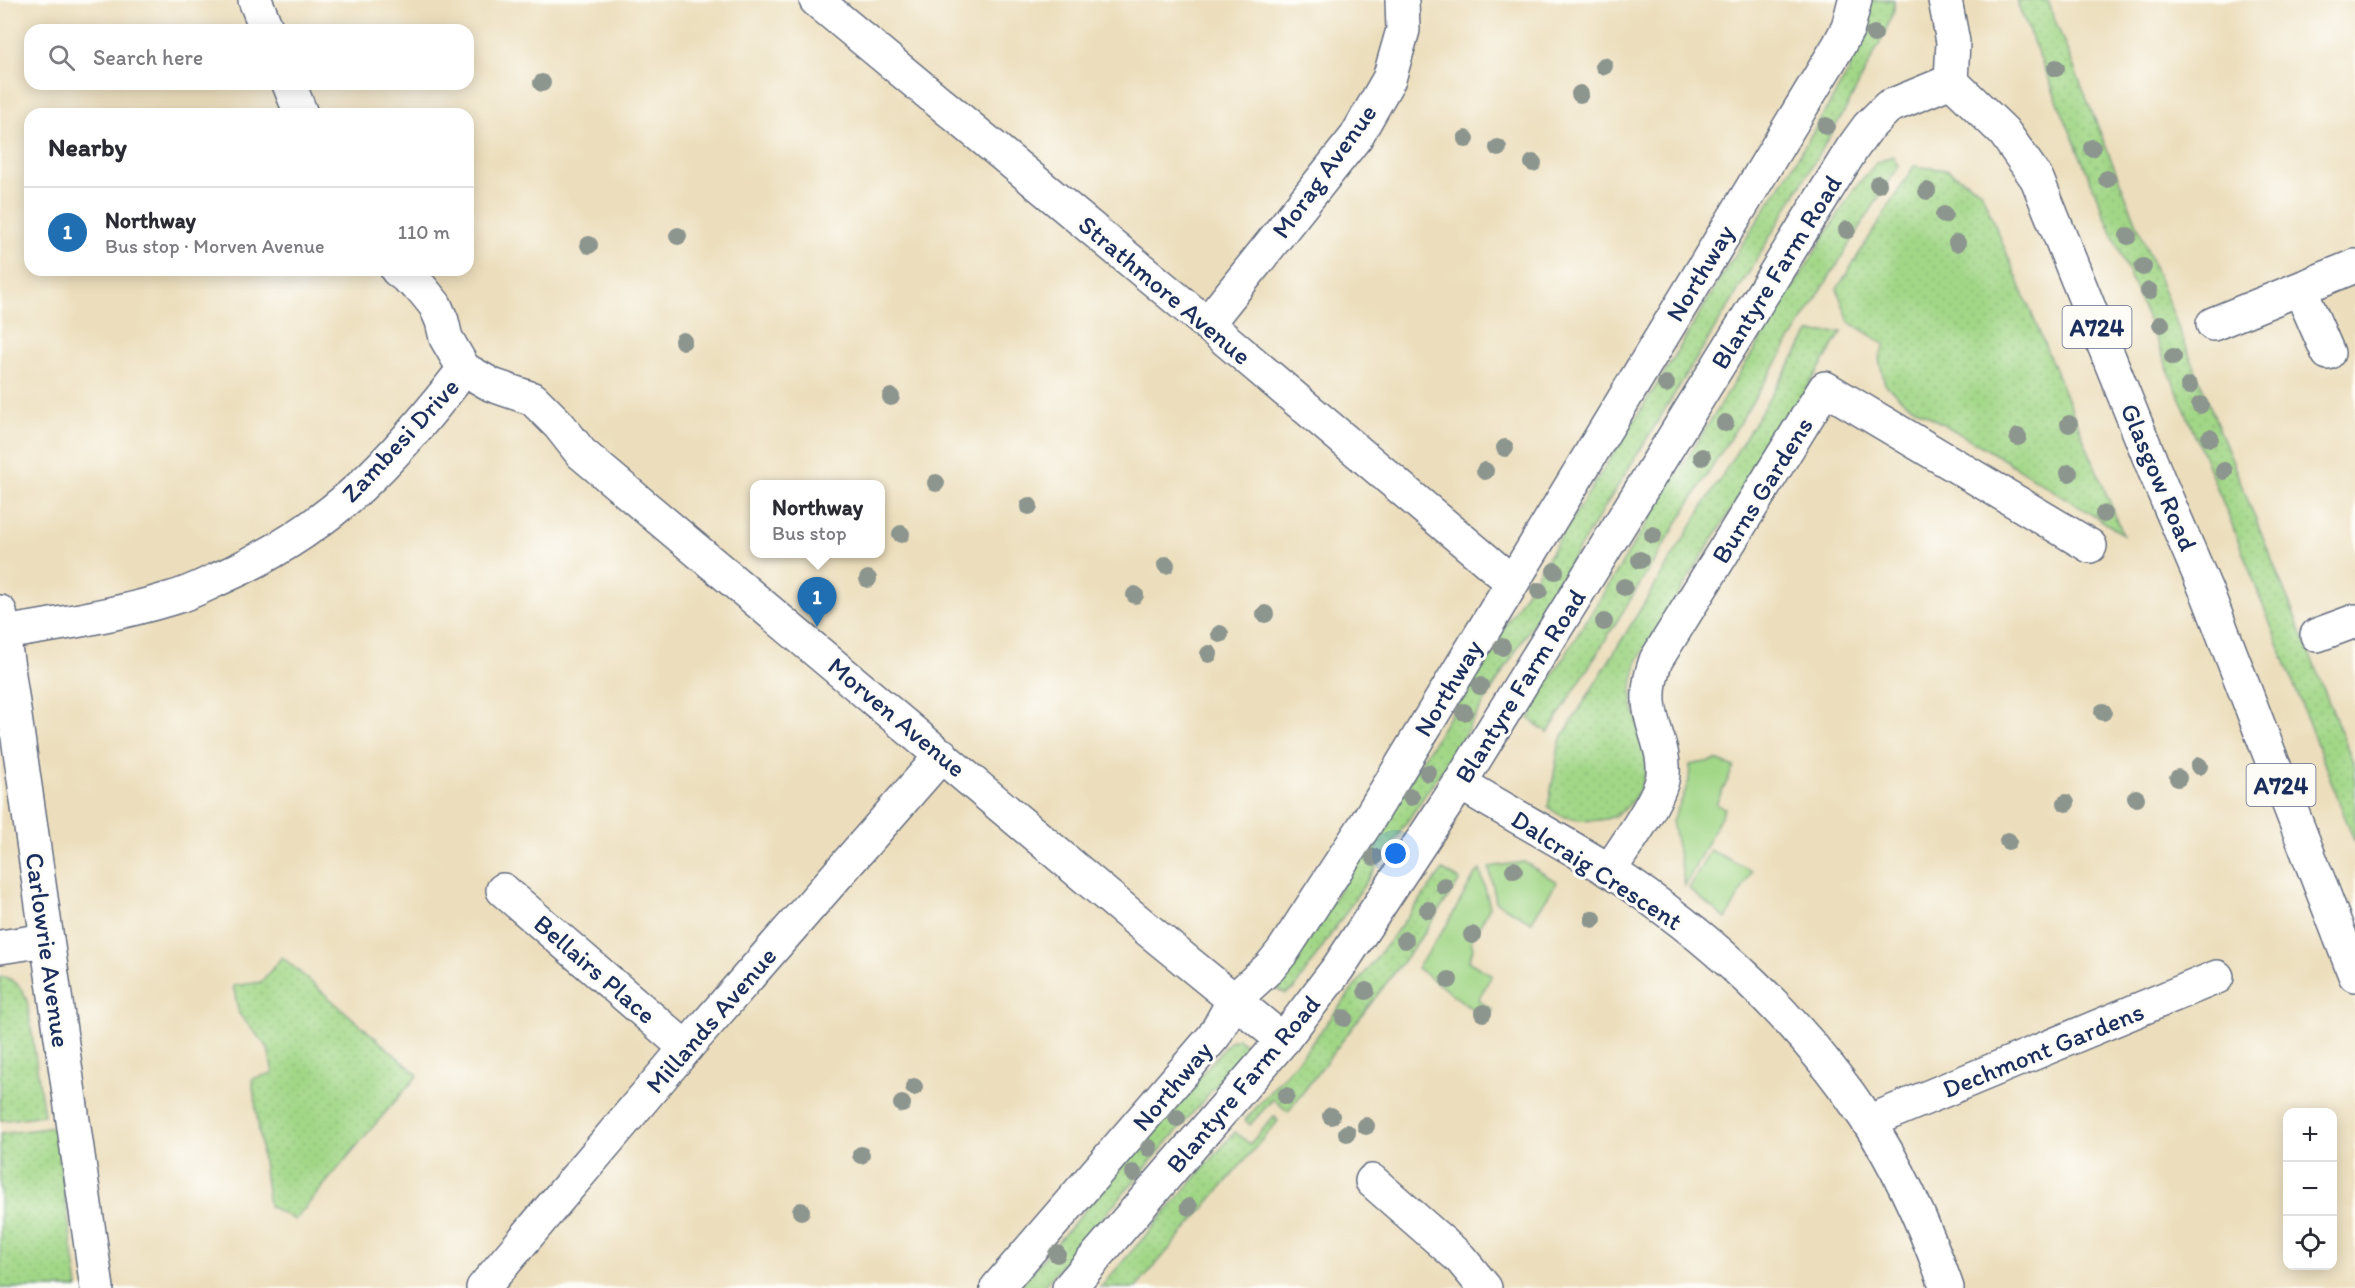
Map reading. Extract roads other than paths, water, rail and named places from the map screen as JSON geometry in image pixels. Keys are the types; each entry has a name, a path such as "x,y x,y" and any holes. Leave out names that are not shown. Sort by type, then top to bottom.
{"street":[{"path":"255,0 265,24"},
{"name":"Strathmore Avenue","path":"816,0 1207,324 1512,582"},
{"name":"Morag Avenue","path":"1207,324 1356,137 1389,79 1403,30 1402,0"},
{"name":"Northway","path":"997,1288 1214,1036 1234,1000 1270,968 1283,951 1373,812 1839,45 1848,28 1855,0"},
{"path":"1945,0 1953,42 1951,81"},
{"name":"Blantyre Farm Road","path":"1069,1288 1283,1040 1338,968 1460,783 1852,149 1868,127 1888,107 1951,81"},
{"name":"Glasgow Road","path":"1951,81 2004,132 2037,179 2156,474 2208,595 2355,975"},
{"path":"292,90 299,108"},
{"path":"2213,324 2355,266"},
{"path":"405,276 422,289 435,305 446,338 464,369"},
{"path":"2300,289 2328,353"},
{"name":"Zambesi Drive","path":"2,622 108,615 175,597 266,558 324,519 377,473 464,369"},
{"name":"Morven Avenue","path":"464,369 492,385 533,399 559,425 581,453 1283,1040"},
{"name":"Burns Gardens","path":"1609,871 1658,793 1663,776 1660,744 1649,702 1651,674 1656,660 1825,388 2090,546"},
{"path":"2317,635 2355,621"},
{"name":"Carlowrie Avenue","path":"2,622 97,1288"},
{"name":"Millands Avenue","path":"483,1288 686,1048 942,755"},
{"name":"Dalcraig Crescent","path":"1460,783 1609,871 1672,915 1751,982 1810,1045 1868,1122 1902,1184 1947,1288"},
{"name":"Bellairs Place","path":"503,890 686,1048"},
{"path":"0,947 47,940"},
{"name":"Dechmont Gardens","path":"1868,1122 2217,977"},
{"path":"1372,1181 1460,1258 1485,1288"}],"place":[{"name":"Northway","path":"817,627"}]}
